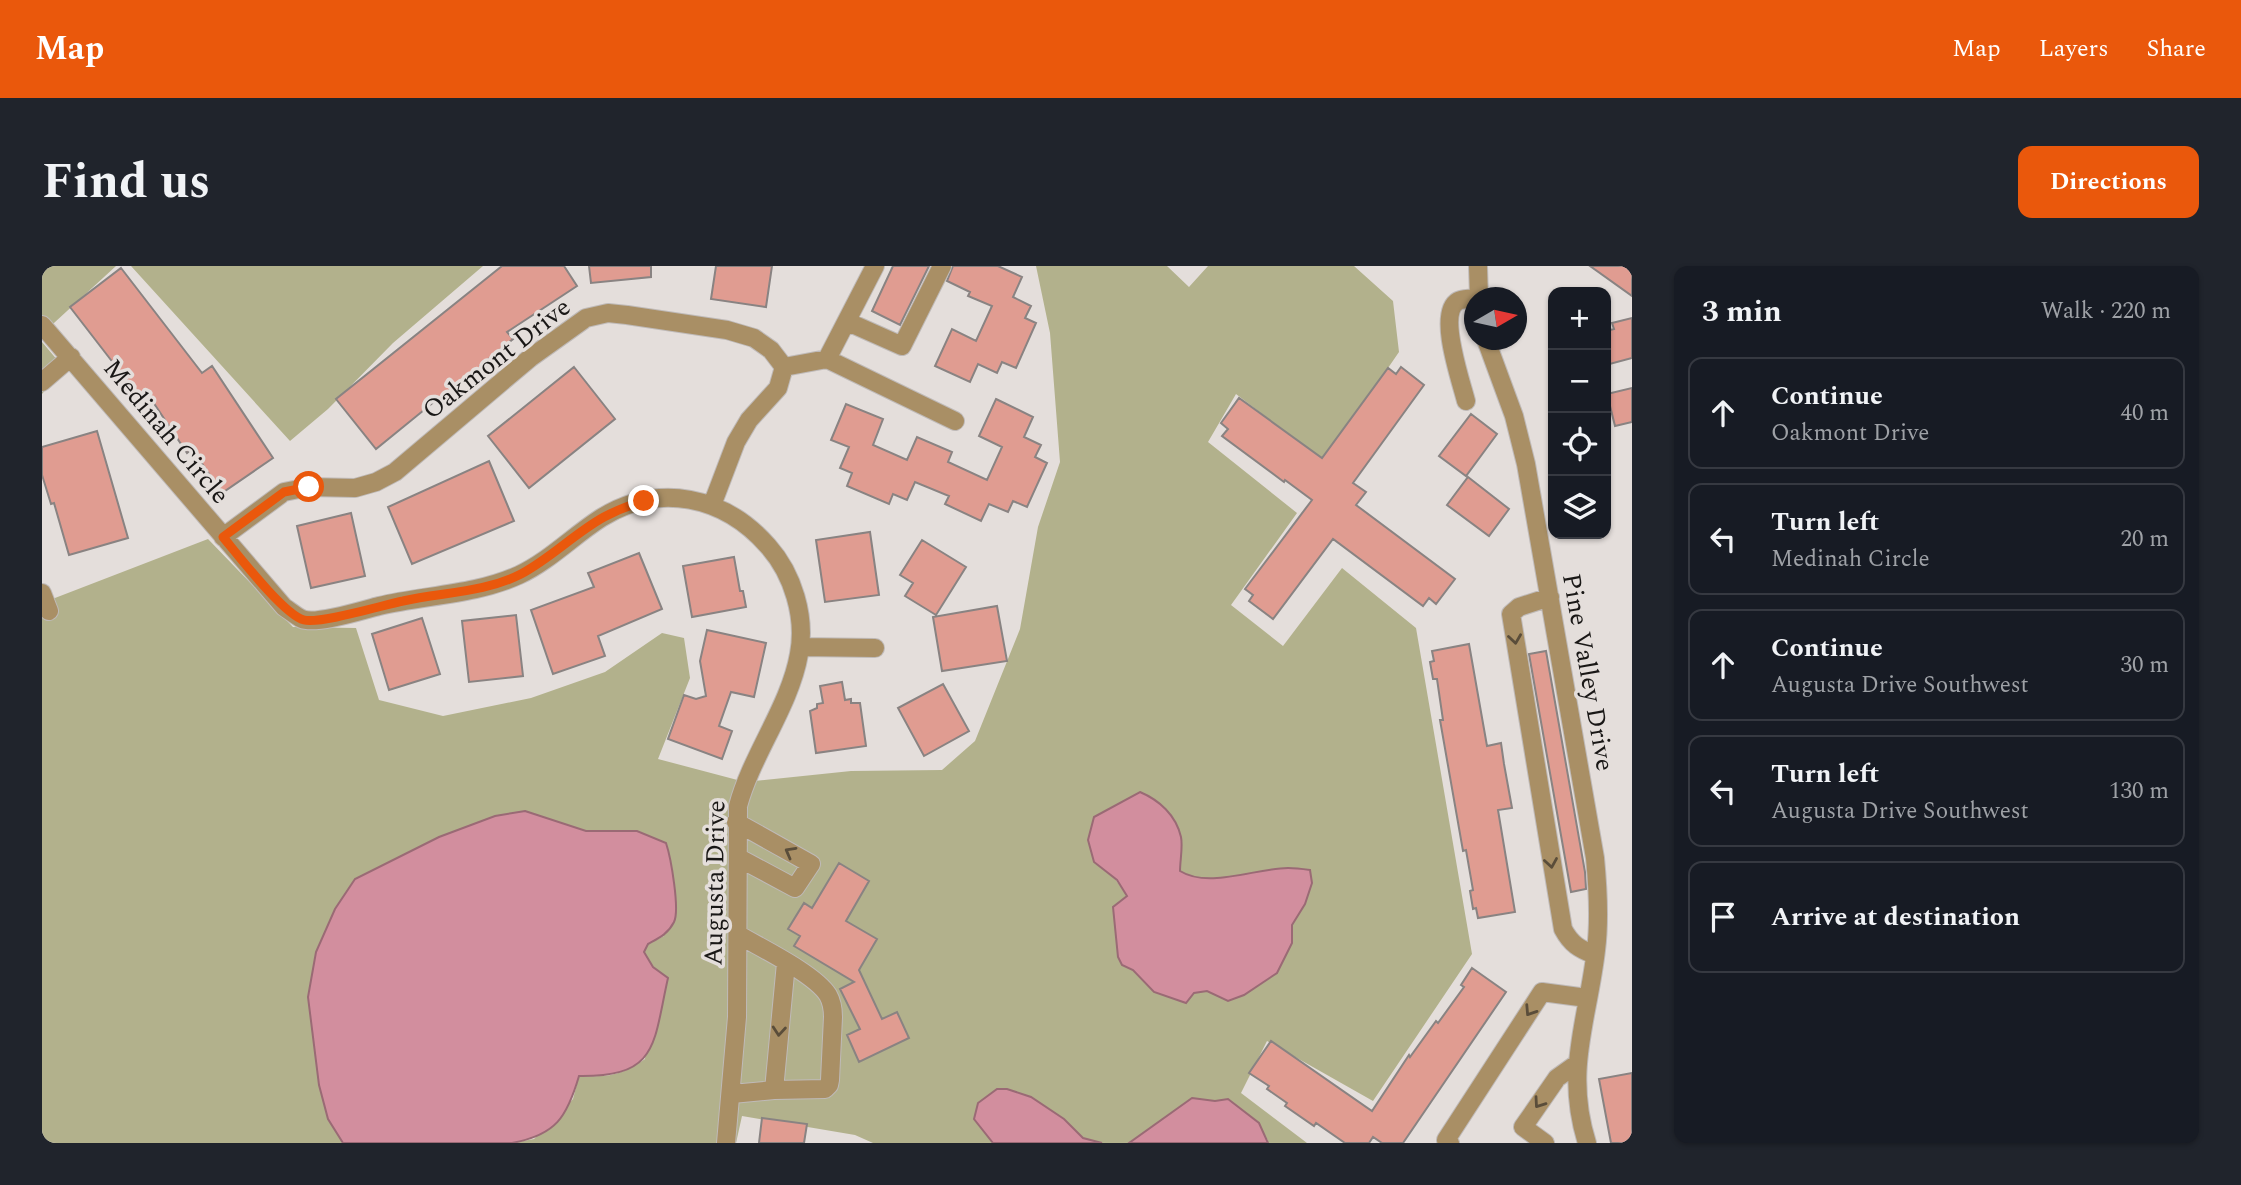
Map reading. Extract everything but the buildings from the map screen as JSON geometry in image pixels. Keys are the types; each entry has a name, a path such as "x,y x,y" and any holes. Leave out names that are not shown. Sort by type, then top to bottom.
{"street":[{"path":"827,359 875,266"},
{"path":"848,322 902,346 942,266"},
{"path":"1478,266 1478,287"},
{"path":"1464,300 1458,301 1450,311 1449,330 1466,401"},
{"name":"Oakmont Drive","path":"223,537 284,492 309,487 355,488 376,482 395,472 530,358 586,318 608,313 727,330 754,338 771,350 784,367"},
{"name":"Medinah Circle","path":"42,325 251,570 284,607 304,620 328,619 406,600 498,583 542,562 602,518 644,501 687,498 712,505"},
{"name":"Pine Valley Drive","path":"1490,350 1521,440 1594,858 1599,903 1595,955 1581,1027 1578,1063 1578,1102 1587,1143"},
{"name":"Medinah Circle","path":"42,382 71,357"},
{"path":"712,505 736,442 749,420 778,388 784,367 827,359 955,421"},
{"name":"Augusta Drive","path":"712,505 736,516 755,531 779,562 796,598 801,626 800,647 792,681 744,783 736,822 739,858 737,1017 726,1143"},
{"path":"42,593 48,611"},
{"path":"1550,597 1518,607 1511,614 1563,929 1570,942 1595,955"},
{"path":"800,647 876,648"},
{"path":"736,822 811,863 795,888 739,858"},
{"path":"732,1094 825,1089 831,1080 833,1007 827,995 786,963 739,935"},
{"path":"774,1090 786,963"},
{"path":"1450,1143 1446,1140 1542,992 1587,998"},
{"path":"1545,1143 1523,1127 1557,1078 1578,1063"}],"green space":[{"path":"42,266 116,266 42,334"},
{"path":"131,266 483,266 393,343 328,409 290,441"},
{"path":"1036,266 1167,266 1189,287 1208,266 1354,266 1393,301 1399,352 1324,461 1236,394 1208,442 1297,513 1231,605 1283,646 1342,568 1416,628 1472,954 1373,1101 1267,1041 1241,1093 1307,1143 1268,1143 1268,1140 1215,1101 1192,1098 1129,1143 1102,1143 1083,1138 1064,1119 974,1119 993,1143 873,1143 855,1135 742,1116 736,1143 512,1143 534,1139 573,1099 579,1076 614,1074 645,1059 653,967 644,952 648,944 664,936 637,831 586,831 525,811 495,816 439,837 355,879 328,1119 343,1143 42,1143 42,603 208,539 293,627 356,628 379,700 443,716 531,698 605,672 662,633 684,638 690,678 658,759 745,782 851,771 942,770 975,741 1020,629 1038,527 1060,462 1050,333","holes":["1140,792 1181,837 1180,871 1187,876 1305,904 1291,925 1292,943 1207,991 1154,992 1133,970 1127,896 1088,840 1094,817"]},
{"path":"42,342 64,368 42,394"}],"shaded area":[{"path":"1140,792 1160,804 1171,815 1179,829 1182,841 1180,871 1192,876 1218,878 1275,869 1310,870 1312,883 1305,904 1292,925 1292,943 1277,973 1244,995 1228,1001 1207,991 1194,993 1186,1003 1154,992 1133,970 1122,965 1118,957 1113,907 1127,896 1117,880 1094,862 1088,840 1094,817"},
{"path":"525,811 586,831 637,831 666,843 674,884 676,916 669,930 648,944 644,952 653,967 668,978 659,1021 648,1052 638,1063 625,1070 605,1075 579,1076 570,1103 558,1122 527,1140 512,1143 343,1143 328,1119 319,1085 308,997 316,952 335,909 355,879 439,837 495,816"},
{"path":"997,1089 1007,1089 1031,1097 1064,1119 1083,1138 1102,1143 993,1143 974,1119 978,1103"},
{"path":"1192,1098 1215,1101 1228,1099 1259,1123 1268,1143 1129,1143"}],"route":[{"path":"309,487 284,492 223,537 284,607 304,620 328,619 406,600 498,583 542,562 602,518 644,501"}]}
